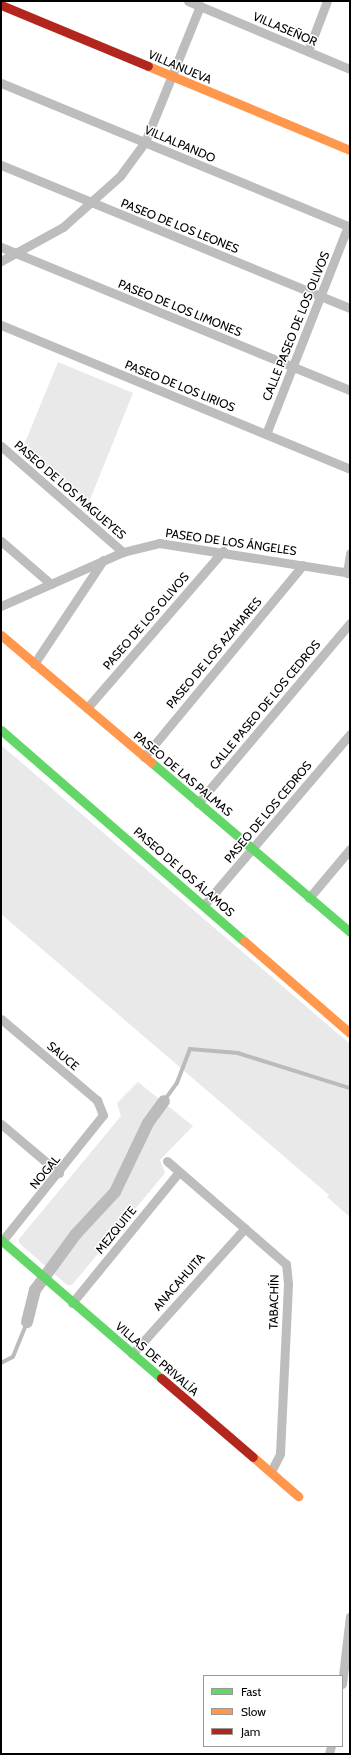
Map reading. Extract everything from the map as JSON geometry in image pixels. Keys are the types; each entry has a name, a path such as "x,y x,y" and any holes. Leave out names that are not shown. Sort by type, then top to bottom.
{"street":[{"name":"VILLASEÑOR","path":"188,1 350,69"},
{"path":"308,51 327,1"},
{"name":"VILLANUEVA","path":"1,5 350,150"},
{"path":"1,261 43,241 93,204 145,142 200,6"},
{"name":"VILLALPANDO","path":"1,83 349,227"},
{"name":"PASEO DE LOS LEONES","path":"1,165 93,204 350,308"},
{"name":"CALLE PASEO DE LOS OLIVOS","path":"266,434 320,296 349,227"},
{"name":"PASEO DE LOS LIMONES","path":"1,247 350,390"},
{"name":"PASEO DE LOS LIRIOS","path":"1,325 350,469"},
{"name":"PASEO DE LOS MAGUEYES","path":"1,446 123,552"},
{"path":"1,540 51,584"},
{"name":"PASEO DE LOS ÁNGELES","path":"1,606 123,552 159,544 222,551 348,573"},
{"name":"PASEO DE LOS OLIVOS","path":"87,708 222,551"},
{"path":"348,573 350,553"},
{"path":"34,664 103,560"},
{"name":"PASEO DE LOS AZAHARES","path":"144,757 303,565"},
{"name":"CALLE PASEO DE LOS CEDROS","path":"198,803 350,623"},
{"name":"PASEO DE LAS PALMAS","path":"1,635 350,932"},
{"name":"PASEO DE LOS ÁLAMOS","path":"1,730 350,1033"},
{"name":"PASEO DE LOS CEDROS","path":"204,905 350,734"},
{"path":"309,898 350,849"},
{"name":"SAUCE","path":"1,1019 97,1100 103,1115"},
{"name":"NOGAL","path":"1,1241 59,1173 103,1115"},
{"path":"1,1124 59,1173"},
{"name":"TABACHÍN","path":"167,1161 178,1172 282,1258 287,1272 280,1454 270,1472"},
{"name":"MEZQUITE","path":"72,1302 178,1172"},
{"name":"ANACAHUITA","path":"132,1354 245,1228"},
{"name":"VILLAS DE PRIVALÍA","path":"1,1241 298,1496"},
{"path":"343,1676 350,1616"}],"shaded area":[{"path":"58,362 133,393 89,502 22,450"},
{"path":"1,745 350,1044 350,1217 327,1197 329,1195 1,914"},
{"path":"138,1082 193,1126 160,1160 165,1173 72,1285 67,1285 19,1243 19,1239 121,1116 117,1103"}],"waterway":[{"path":"164,1101 177,1083 190,1049 238,1053 350,1088"},
{"path":"27,1322 35,1290 76,1234 115,1192 148,1123 164,1101"},
{"path":"1,1363 13,1357 27,1322"}],"traffic: fast":[{"path":"1,730 244,941"},
{"path":"151,762 350,932"},
{"path":"1,1240 161,1378"}],"traffic: slow":[{"path":"148,66 350,150"},
{"path":"1,635 151,762"},
{"path":"244,941 350,1033"},
{"path":"253,1457 298,1496"}],"traffic: jam":[{"path":"1,5 148,66"},
{"path":"161,1378 253,1457"}]}
